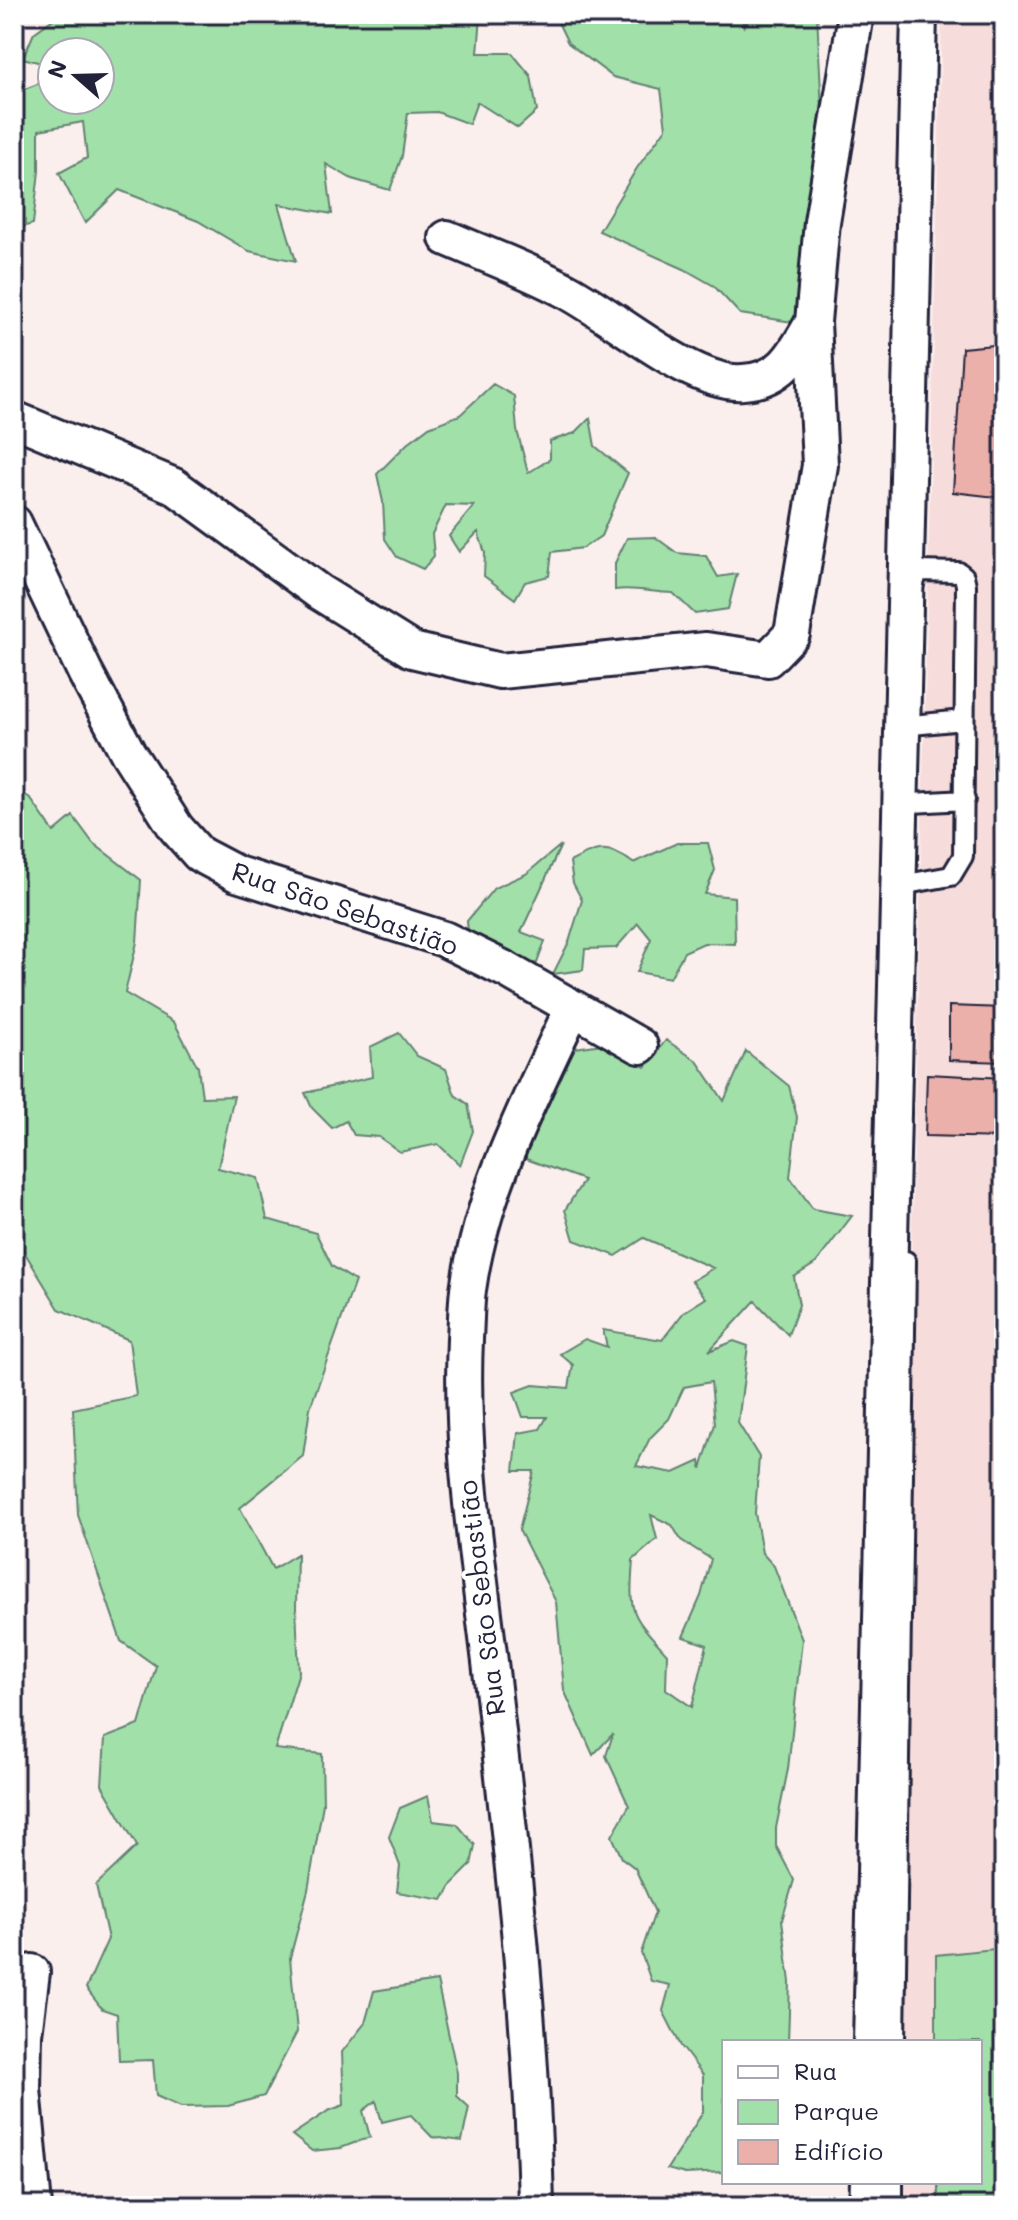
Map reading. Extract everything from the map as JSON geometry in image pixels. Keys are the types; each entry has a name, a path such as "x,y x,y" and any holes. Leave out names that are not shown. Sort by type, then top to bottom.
{"street":[{"path":"14,419 174,486 319,592 412,650 500,671 706,650 768,659 792,634 820,465 813,322 822,222 856,14"},
{"path":"871,2040 919,14"},
{"path":"447,238 566,290 700,374 740,383 766,378 790,361 813,322"},
{"name":"Rua São Sebastião","path":"14,523 85,672 128,753 176,828 199,854 250,879 444,939 507,970 640,1046"},
{"name":"Rua São Sebastião","path":"536,2206 533,2110 514,1883 468,1482 463,1390 468,1291 487,1206 516,1128 572,1009"},
{"path":"26,2185 24,2034 32,1972"},
{"path":"867,2206 868,2184"}],"lane":[{"path":"895,2040 912,883 913,585 918,571 959,572 964,576 966,585 963,856 951,876 912,883"},
{"path":"912,725 964,720"},
{"path":"912,803 965,800"},
{"path":"893,2184 893,2206"}],"shaded area":[{"path":"942,14 1004,14 1004,2206 888,2206 889,2184 982,2184 982,2040 892,2040"}],"green space":[{"path":"60,14 478,14 481,16 478,53 512,53 531,76 537,111 518,128 477,102 469,124 437,112 408,113 402,156 390,190 352,179 326,164 332,214 279,204 296,261 249,251 198,221 119,190 85,223 59,173 87,158 83,122 39,130 39,171 33,224 14,229 14,93 36,85 36,116 116,116 116,36 36,36 36,62 23,58 34,33"},
{"path":"554,14 742,14 744,28 749,14 817,14 825,169 806,324 740,314 714,286 599,231 637,168 666,128 661,89 613,77 568,43"},
{"path":"493,384 514,396 517,430 528,473 550,459 550,441 575,433 590,418 595,446 628,473 601,536 583,548 552,552 549,576 525,582 515,599 484,576 485,553 478,532 459,552 449,536 474,506 446,505 432,534 434,556 423,569 397,557 385,539 383,502 377,474 408,443 429,427 460,415"},
{"path":"655,537 677,553 706,556 718,577 737,574 728,609 695,614 673,593 615,590 615,563 627,538"},
{"path":"14,787 30,798 54,832 73,816 93,843 141,880 137,942 125,993 174,1022 198,1067 202,1097 234,1096 218,1168 258,1178 267,1219 316,1233 332,1266 355,1281 310,1408 303,1456 240,1508 273,1569 297,1554 299,1672 275,1749 322,1754 323,1804 308,1890 290,1958 297,2032 264,2096 228,2106 181,2107 156,2096 153,2060 119,2061 117,2014 102,2009 86,1988 108,1939 96,1885 137,1846 102,1785 105,1738 139,1725 156,1666 121,1641 78,1515 73,1409 136,1396 129,1340 59,1309 14,1235"},
{"path":"677,843 708,843 715,870 705,894 734,897 735,944 704,943 684,952 670,978 637,972 651,939 638,923 616,948 585,949 583,970 553,974 569,942 582,900 573,883 570,862 588,853 609,850 633,863"},
{"path":"561,845 521,932 545,941 537,963 509,966 469,944 467,921 494,888 526,874"},
{"path":"399,1033 417,1056 446,1069 455,1095 468,1104 473,1131 460,1165 438,1144 400,1152 379,1137 354,1135 346,1121 332,1128 312,1108 305,1093 372,1077 370,1047"},
{"path":"666,1040 697,1061 724,1101 746,1051 789,1086 797,1117 790,1177 813,1209 852,1216 816,1263 794,1277 799,1305 788,1335 755,1301 709,1351 734,1341 748,1346 738,1423 759,1457 755,1513 762,1553 774,1566 802,1640 788,1769 776,1828 776,1846 794,1880 782,1920 790,1982 788,2040 722,2040 722,2172 685,2174 667,2169 703,2112 703,2075 681,2046 663,2011 670,1985 651,1981 641,1953 655,1912 635,1868 622,1858 612,1836 629,1806 606,1756 613,1734 593,1755 564,1690 556,1602 519,1530 534,1471 514,1471 518,1433 540,1429 547,1417 523,1417 514,1392 533,1385 569,1388 573,1365 560,1354 585,1339 607,1347 603,1330 662,1340 684,1312 706,1298 692,1281 713,1268 644,1238 616,1256 574,1240 565,1210 584,1180 526,1159 527,1134 575,1048 602,1044 645,1067","holes":["711,1382 715,1424 701,1469 700,1461 674,1473 636,1466 650,1438 669,1419 684,1387","651,1515 672,1525 681,1540 711,1559 701,1596 683,1637 707,1645 692,1707 666,1689 667,1654 639,1621 632,1603 633,1560 657,1539"]},
{"path":"428,1796 433,1821 457,1824 475,1845 471,1865 452,1884 443,1900 397,1892 400,1866 389,1837 400,1808"},
{"path":"1004,1948 1004,2206 938,2206 938,2184 982,2184 982,2040 936,2040 936,1955"},
{"path":"437,1981 457,2073 457,2096 469,2107 462,2141 432,2137 411,2115 382,2122 376,2101 363,2111 370,2137 341,2148 312,2151 292,2135 328,2111 344,2105 342,2052 365,2023 374,1991"}],"building":[{"path":"1004,344 1004,498 953,492 962,348"},
{"path":"949,1006 1004,1008 1003,1062 949,1060"},
{"path":"927,1074 1004,1078 1004,1138 925,1136"}]}
